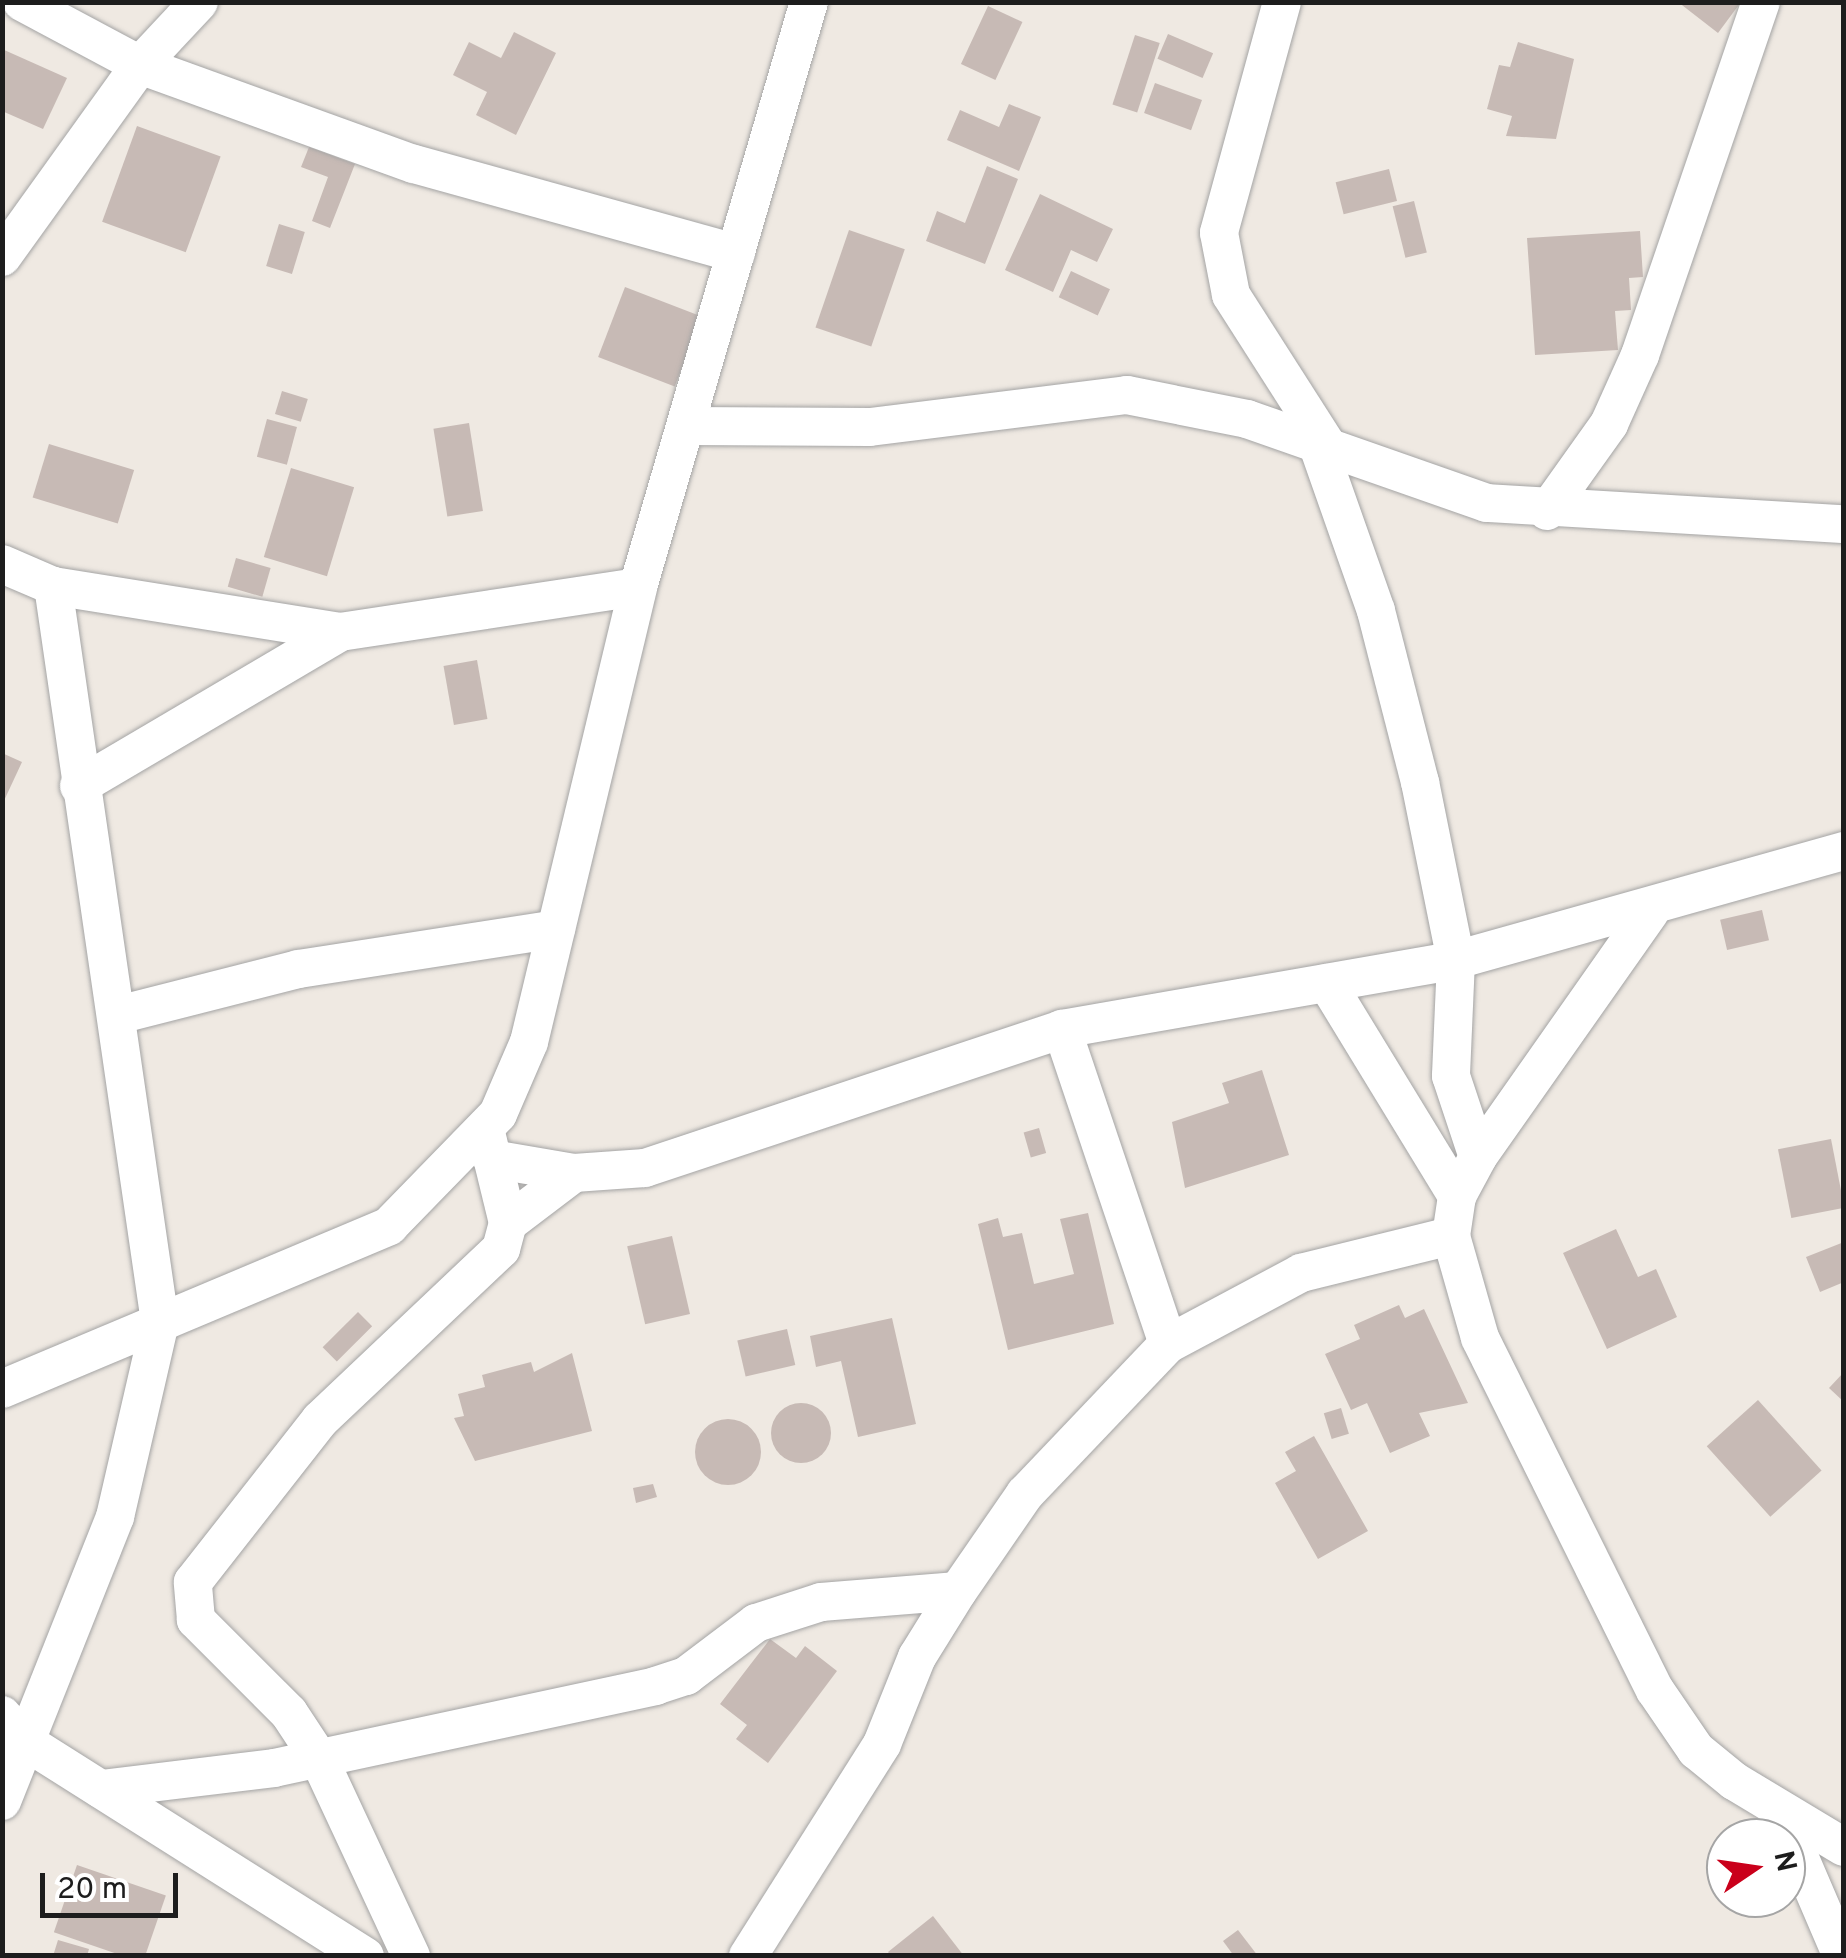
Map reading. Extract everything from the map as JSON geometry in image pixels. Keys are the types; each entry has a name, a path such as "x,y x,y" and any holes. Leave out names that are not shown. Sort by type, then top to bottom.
{"street":[{"path":"22,2 140,65 414,164 736,253"},
{"path":"2,257 140,65 199,2"},
{"path":"2,1389 389,1226 489,1144 529,1042 638,587 809,2"},
{"path":"1282,2 1219,233 1232,295 1324,448 1376,611 1456,960 1451,1076 1478,1157"},
{"path":"1547,511 1609,424 1640,355 1761,2"},
{"path":"686,426 870,427 1127,395 1196,405 1488,503 1547,511 1844,524"},
{"path":"2,564 54,586 340,632 638,587"},
{"path":"2,1801 14,1728 116,1516 160,1322 122,1014 80,786 54,586"},
{"path":"80,786 340,632"},
{"path":"489,1144 574,1173 645,1168 1062,1029 1456,960 1650,912 1844,851"},
{"path":"1650,912 1478,1157 1456,1196 1451,1236 1480,1338 1654,1690 1696,1750 1781,1814 1844,1847"},
{"path":"122,1014 298,970 556,928"},
{"path":"1328,983 1456,1196"},
{"path":"1062,1029 1168,1344"},
{"path":"411,1956 318,1757 289,1713 196,1620 192,1582 320,1420 502,1249 508,1223 489,1144"},
{"path":"508,1223 574,1173"},
{"path":"748,1956 882,1744 917,1657 958,1591 1026,1494 1168,1344 1300,1274 1451,1236"},
{"path":"102,1789 318,1757 655,1686 686,1676 756,1623 820,1602 958,1591"},
{"path":"14,1728 102,1789 365,1956"},
{"path":"1781,1814 1842,1956"}],"building":[{"path":"1678,2 1741,2 1718,33"},
{"path":"988,6 1022,22 995,80 961,64"},
{"path":"514,32 556,53 516,135 476,115 487,92 453,75 469,42 501,58"},
{"path":"1168,34 1213,53 1203,78 1157,59"},
{"path":"1135,35 1160,43 1137,112 1112,104"},
{"path":"1518,42 1574,59 1556,139 1506,136 1512,116 1487,109 1499,65 1510,67"},
{"path":"2,49 67,78 43,129 2,111"},
{"path":"1155,83 1202,100 1191,130 1144,113"},
{"path":"1009,104 1041,117 1019,171 947,140 960,110 999,127"},
{"path":"137,126 221,156 186,252 102,222"},
{"path":"309,147 355,164 330,228 312,221 328,177 301,167"},
{"path":"987,166 1018,179 985,264 926,241 937,211 965,223"},
{"path":"1389,169 1397,201 1344,214 1336,182"},
{"path":"1040,194 1113,229 1097,262 1071,250 1053,292 1005,270"},
{"path":"1414,201 1427,252 1405,258 1393,206"},
{"path":"279,224 305,232 292,274 266,266"},
{"path":"849,230 905,249 871,347 815,327"},
{"path":"1640,231 1643,277 1629,278 1631,310 1615,311 1618,350 1535,355 1527,238"},
{"path":"1071,271 1110,289 1098,315 1059,297"},
{"path":"625,287 702,316 675,386 598,357"},
{"path":"282,391 308,399 301,422 275,414"},
{"path":"267,419 297,427 287,465 257,457"},
{"path":"469,423 483,511 447,517 433,429"},
{"path":"49,444 134,470 118,524 33,498"},
{"path":"291,468 354,487 327,576 264,557"},
{"path":"236,558 271,568 262,597 228,587"},
{"path":"477,660 487,719 454,725 444,666"},
{"path":"2,753 22,762 2,805"},
{"path":"1762,910 1769,940 1727,950 1720,920"},
{"path":"1262,1070 1289,1155 1185,1188 1172,1122 1229,1103 1222,1083"},
{"path":"1039,1128 1046,1153 1031,1157 1024,1132"},
{"path":"1831,1139 1844,1208 1791,1218 1778,1149"},
{"path":"1088,1213 1114,1324 1008,1350 978,1224 998,1218 1003,1237 1022,1233 1034,1284 1074,1274 1060,1219"},
{"path":"1616,1229 1638,1277 1656,1269 1677,1317 1607,1349 1563,1253"},
{"path":"672,1236 690,1314 645,1324 627,1246"},
{"path":"1844,1242 1844,1282 1820,1292 1806,1257"},
{"path":"1399,1305 1405,1318 1424,1309 1468,1403 1419,1413 1430,1436 1390,1453 1367,1403 1351,1410 1325,1354 1360,1339 1354,1325"},
{"path":"358,1312 372,1326 337,1361 323,1347"},
{"path":"892,1318 916,1424 858,1437 841,1361 816,1367 810,1336"},
{"path":"787,1329 795,1365 746,1377 737,1340"},
{"path":"572,1353 592,1431 475,1461 454,1418 464,1416 458,1394 485,1387 482,1375 531,1362 534,1372"},
{"path":"1844,1372 1844,1402 1829,1388"},
{"path":"1758,1400 1822,1471 1770,1517 1707,1446"},
{"path":"801,1403 822,1412 831,1433 822,1454 801,1463 780,1454 771,1433 780,1412"},
{"path":"1341,1408 1349,1434 1332,1439 1324,1413"},
{"path":"728,1419 751,1429 761,1452 751,1475 728,1485 705,1475 695,1452 705,1429"},
{"path":"1314,1436 1368,1531 1318,1559 1275,1483 1296,1471 1285,1452"},
{"path":"653,1484 657,1497 636,1503 633,1488"},
{"path":"770,1639 796,1658 805,1646 837,1671 768,1763 736,1739 747,1725 720,1704"},
{"path":"77,1865 166,1896 145,1956 123,1956 54,1932"},
{"path":"933,1916 964,1956 891,1956 888,1952"},
{"path":"1238,1930 1258,1956 1234,1956 1223,1941"},
{"path":"58,1940 89,1949 87,1956 53,1956"}]}
